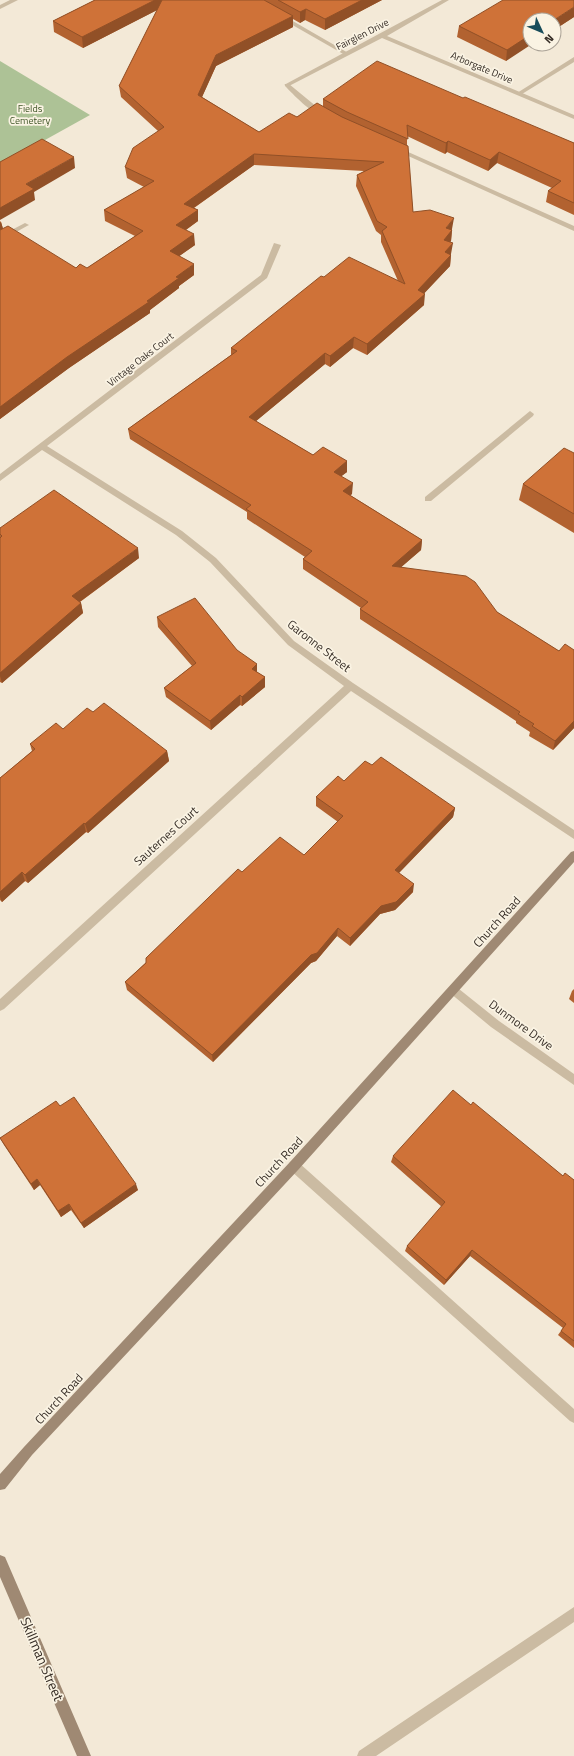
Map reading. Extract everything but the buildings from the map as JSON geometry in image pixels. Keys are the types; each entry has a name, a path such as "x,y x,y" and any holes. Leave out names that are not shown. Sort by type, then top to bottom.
{"street":[{"path":"0,7 16,0"},
{"path":"260,0 263,6 347,54"},
{"name":"Fairglen Drive","path":"325,115 313,108 287,85 382,36 446,0"},
{"name":"Arborgate Drive","path":"382,36 574,117"},
{"path":"520,93 574,59"},
{"path":"387,144 574,229"},
{"path":"0,240 25,225"},
{"name":"Vintage Oaks Court","path":"0,478 43,447 264,276 277,245"},
{"path":"428,499 530,414"},
{"name":"Garonne Street","path":"43,447 179,533 213,560 291,643 350,686 574,835"},
{"name":"Sauternes Court","path":"0,1006 350,686"},
{"name":"Church Road","path":"0,1484 28,1451 294,1166 574,855"},
{"name":"Dunmore Drive","path":"454,990 495,1024 574,1080"},
{"path":"294,1166 574,1417"},
{"name":"Skillman Street","path":"0,1562 84,1756"},
{"path":"364,1756 574,1614"}],"green space":[{"name":"Fields Cemetery","path":"0,61 90,115 0,165"}]}
